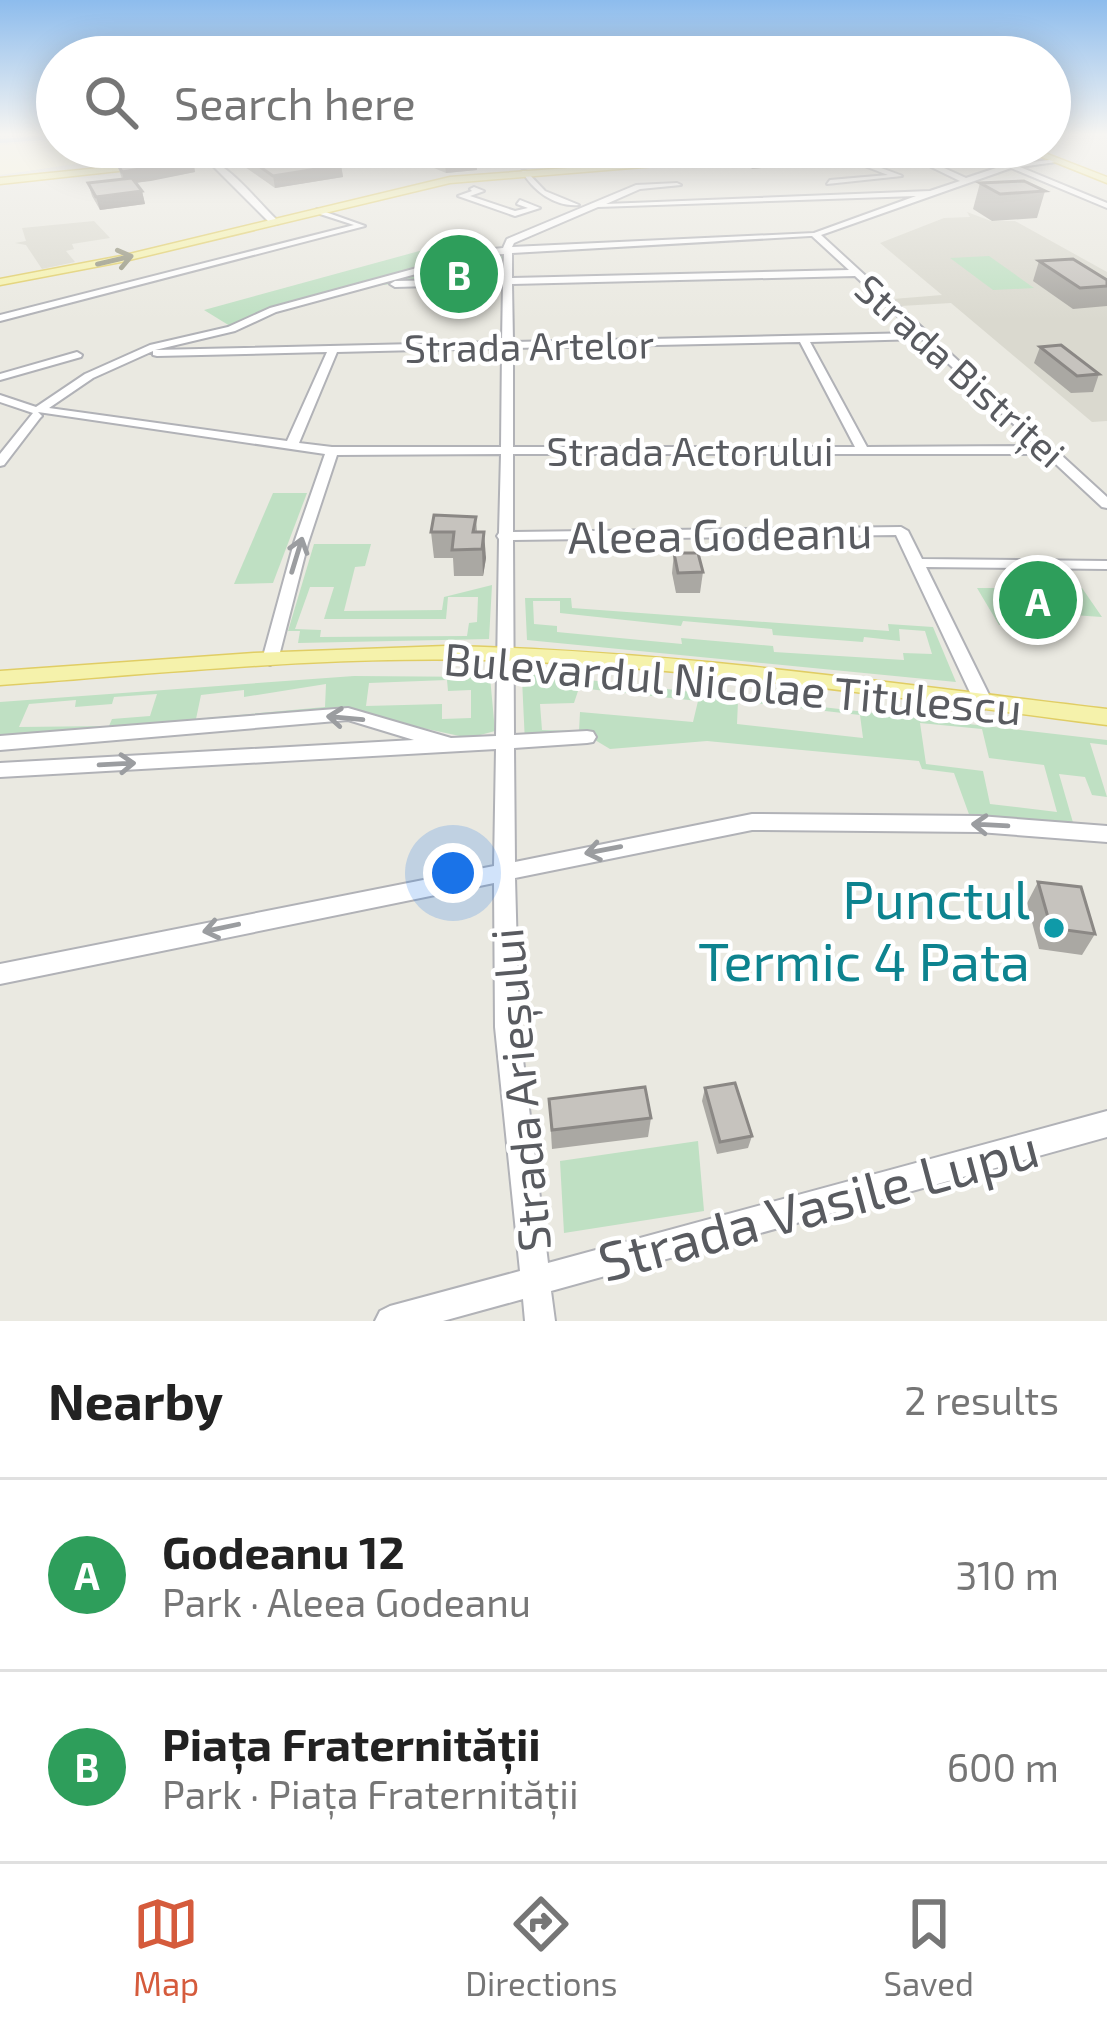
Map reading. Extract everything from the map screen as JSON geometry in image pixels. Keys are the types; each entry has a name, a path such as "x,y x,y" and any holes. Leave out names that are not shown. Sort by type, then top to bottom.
{"main road":[{"path":"0,283 83,268 380,197"},
{"name":"Bulevardul Nicolae Titulescu","path":"0,678 270,660 506,654 1107,717"}],"street":[{"path":"250,197 274,221"},
{"path":"464,197 514,214 536,208 520,202"},
{"path":"552,197 575,205"},
{"path":"508,248 510,241 620,197"},
{"path":"601,206 842,197"},
{"path":"0,462 39,411 89,376 138,354 231,329 273,310 508,248 815,234 925,197"},
{"path":"0,318 361,226 320,211"},
{"name":"Strada Bistriței","path":"815,234 920,336 1107,504"},
{"name":"Strada Arieșului","path":"508,248 503,452 507,1027 540,1321"},
{"path":"370,285 855,274"},
{"name":"Strada Artelor","path":"138,354 920,336"},
{"path":"803,338 862,449"},
{"path":"292,444 333,350"},
{"path":"0,377 77,355"},
{"name":"Strada Actorului","path":"0,398 39,411 332,451 1048,450"},
{"path":"270,660 294,565 332,451"},
{"name":"Aleea Godeanu","path":"504,536 901,531 984,703"},
{"name":"Aleea Godeanu","path":"916,563 1104,565"},
{"path":"0,743 348,714 457,747"},
{"path":"0,770 587,736"},
{"path":"0,974 752,822 980,824 1107,834"},
{"name":"Strada Vasile Lupu","path":"390,1321 1107,1124"}],"shaded area":[{"path":"967,212 991,221 1015,221 1107,272 1107,421 1092,422 951,303 901,306 893,299 942,295 880,243 944,218 970,217"},
{"path":"94,221 110,238 72,244 74,249 66,251 75,262 42,269 26,245 15,243 26,241 22,228"}],"green space":[{"path":"508,248 508,282 370,285 393,276 266,310 230,326 204,310 423,250 452,260"},
{"path":"989,256 1034,288 993,290 950,258"},
{"path":"273,493 307,493 273,583 234,584"},
{"path":"314,544 371,544 365,566 355,567 344,611 442,610 444,597 492,585 489,639 298,643 300,631 288,631","holes":["310,587 334,587 324,619 446,619 448,597 478,597 477,622 469,623 467,636 320,637 321,630 295,629"]},
{"path":"977,588 1082,588 1102,617 1043,613 1048,622 999,625"},
{"path":"525,598 571,598 572,608 889,631 888,624 933,627 956,682 527,640","holes":["533,601 560,601 560,613 681,626 683,621 772,629 773,635 863,642 864,637 900,641 899,629 925,631 932,654 903,653 904,660 774,652 773,646 681,638 682,644 557,632 557,626 534,624"]},
{"path":"537,674 1107,740 1107,745 1090,743 1107,797 1092,795 1085,777 1059,774 1074,826 970,817 954,773 922,769 919,761 707,741 610,749 590,737 525,743 522,679","holes":["579,688 698,701 693,722 580,712 579,731 542,730 540,704 574,703","738,701 860,715 863,738 737,724","920,723 982,729 989,758 1044,765 1057,812 990,804 983,771 926,764"]},
{"path":"354,676 490,677 495,731 469,738 343,711 0,738 0,702","holes":["447,680 448,691 471,690 471,718 442,719 442,704 366,706 369,683","326,684 325,707 196,719 201,695 244,690 244,697","157,694 150,716 112,719 109,726 19,727 29,704 76,700 75,707 112,704 114,697"]},
{"path":"698,1141 704,1211 564,1233 560,1161"}],"building":[{"path":"1073,259 1107,280 1107,286 1080,288 1039,261"},
{"path":"1061,345 1099,374 1077,376 1040,347"},
{"path":"434,515 476,517 473,532 484,532 482,549 452,550 454,532 431,532"},
{"path":"674,553 698,553 703,572 678,573"},
{"path":"1038,882 1081,887 1095,934 1051,928"},
{"path":"735,1083 752,1136 720,1142 705,1088"},
{"path":"645,1087 651,1118 552,1130 549,1099"}],"place":[{"name":"Piața Fraternității","path":"459,274"},
{"name":"Godeanu 12","path":"1038,600"},
{"name":"Punctul Termic 4 Pata","path":"1054,928"}]}
